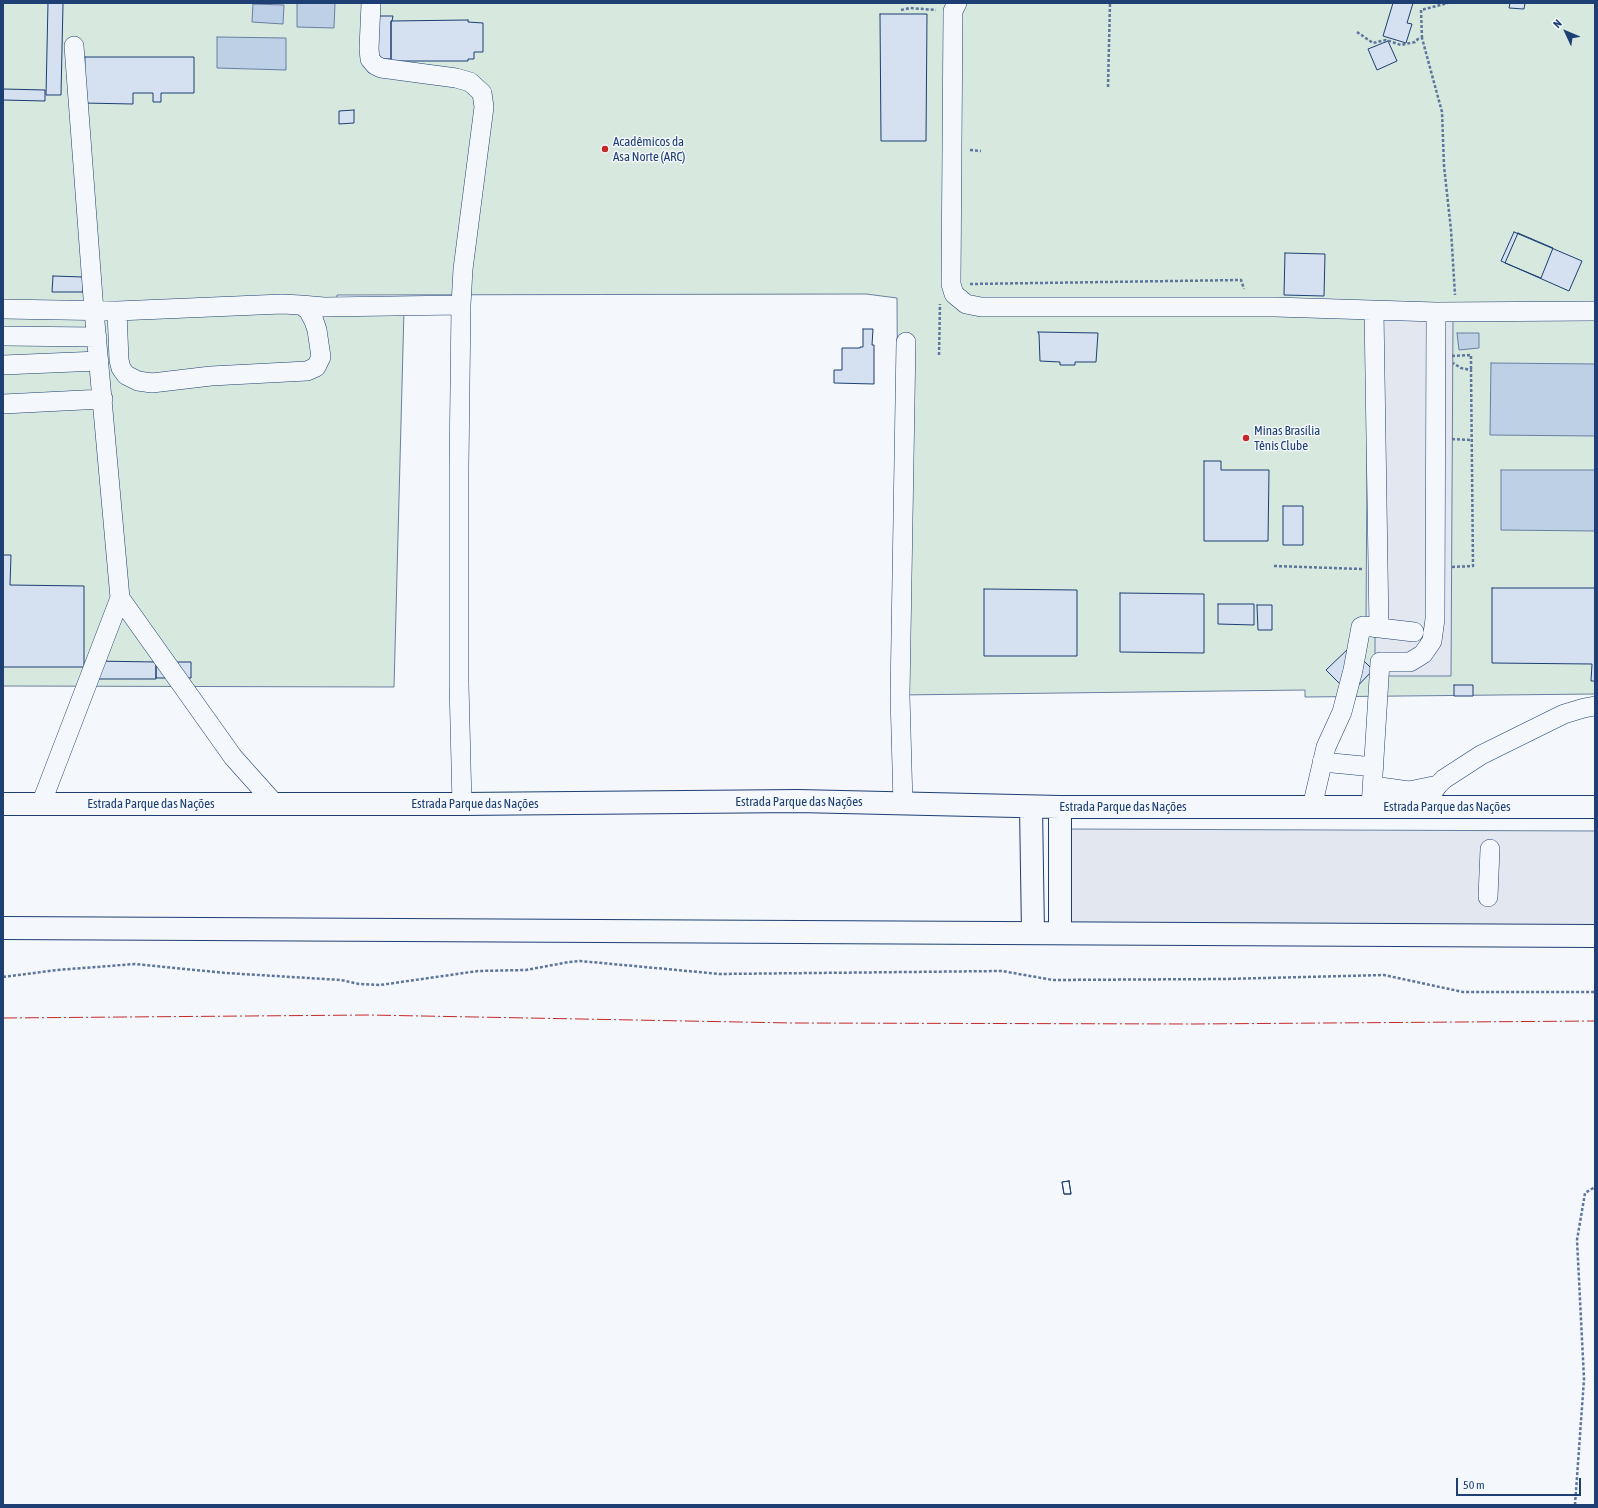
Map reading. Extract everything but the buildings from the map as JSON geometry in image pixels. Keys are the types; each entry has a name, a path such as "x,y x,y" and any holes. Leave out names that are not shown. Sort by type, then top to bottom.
{"highway":[{"name":"Estrada Parque das Nações","path":"3,804 462,804 798,801 1031,807 1312,807 1372,797 1422,807 1595,807"},
{"path":"1031,807 1033,933"},
{"path":"1060,807 1060,933"},
{"path":"3,928 1595,936"}],"street":[{"path":"371,3 369,49 370,59 375,65 381,68 456,78 470,82 482,93 484,107 463,269 461,305 458,467 462,804"},
{"path":"957,3 953,11 951,284 954,294 958,299 966,304 981,307 1314,307 1374,311 1436,312 1595,311"},
{"path":"41,804 120,598 94,311 74,46"},
{"path":"3,309 117,311 282,304 324,307 461,305"},
{"path":"117,311 119,360 122,368 126,375 138,381 152,383 210,376 277,374 312,369 316,367 321,357 317,330 311,314 301,305"},
{"path":"1374,311 1379,628"},
{"path":"1436,312 1435,619 1432,642 1423,654 1410,662 1380,662 1372,797 1409,792 1438,785"},
{"path":"3,336 97,337"},
{"path":"904,804 900,695 906,342"},
{"path":"3,365 99,361"},
{"path":"3,404 102,399"},
{"path":"120,598 233,757 275,804"},
{"path":"1312,807 1326,747 1342,712 1353,670 1361,627 1414,632"},
{"path":"1422,807 1438,785 1457,770 1481,755 1564,714 1595,706"},
{"path":"1322,762 1374,767"},
{"path":"1488,897 1490,849"}],"path":[{"path":"901,10 910,8 937,10 938,3"},
{"path":"1108,87 1110,3"},
{"path":"1448,3 1422,10 1422,38 1442,112 1444,166 1456,297 1448,297"},
{"path":"1357,32 1373,43 1386,40 1401,45 1415,42 1422,38"},
{"path":"969,284 1241,280 1245,291"},
{"path":"1435,568 1473,566 1471,355 1448,356 1450,361 1462,368 1471,370"},
{"path":"1362,561 1362,576"},
{"path":"1274,566 1362,569"},
{"path":"3,977 57,970 136,964 226,973 341,980 359,984 380,985 478,971 518,971 580,961 720,974 1002,971 1053,980 1225,979 1384,975 1463,992 1595,992"},
{"path":"1576,1505 1584,1379 1577,1240 1585,1193 1595,1187"}],"shaded area":[{"path":"3,3 1595,3 1595,694 1305,697 1305,690 899,695 897,298 866,294 337,295 337,313 404,310 394,687 3,686"},
{"path":"1368,318 1453,318 1451,676 1375,676 1375,620 1366,620"},
{"path":"1065,829 1595,831 1595,928 1063,925"}],"water":[{"path":"297,3 335,3 334,28 297,27"},
{"path":"253,4 284,5 283,24 252,22"},
{"path":"217,37 286,38 286,70 217,68"},
{"path":"1457,333 1479,333 1479,348 1459,350"},
{"path":"1491,363 1595,364 1595,436 1490,435"},
{"path":"1501,470 1595,470 1595,531 1501,530"}],"power":[{"path":"3,1018 369,1015 792,1023 1194,1024 1595,1021"}],"place":[{"name":"Acadêmicos da Asa Norte (ARC)","path":"605,149"},
{"name":"Minas Brasília Tênis Clube","path":"1246,438"}]}
